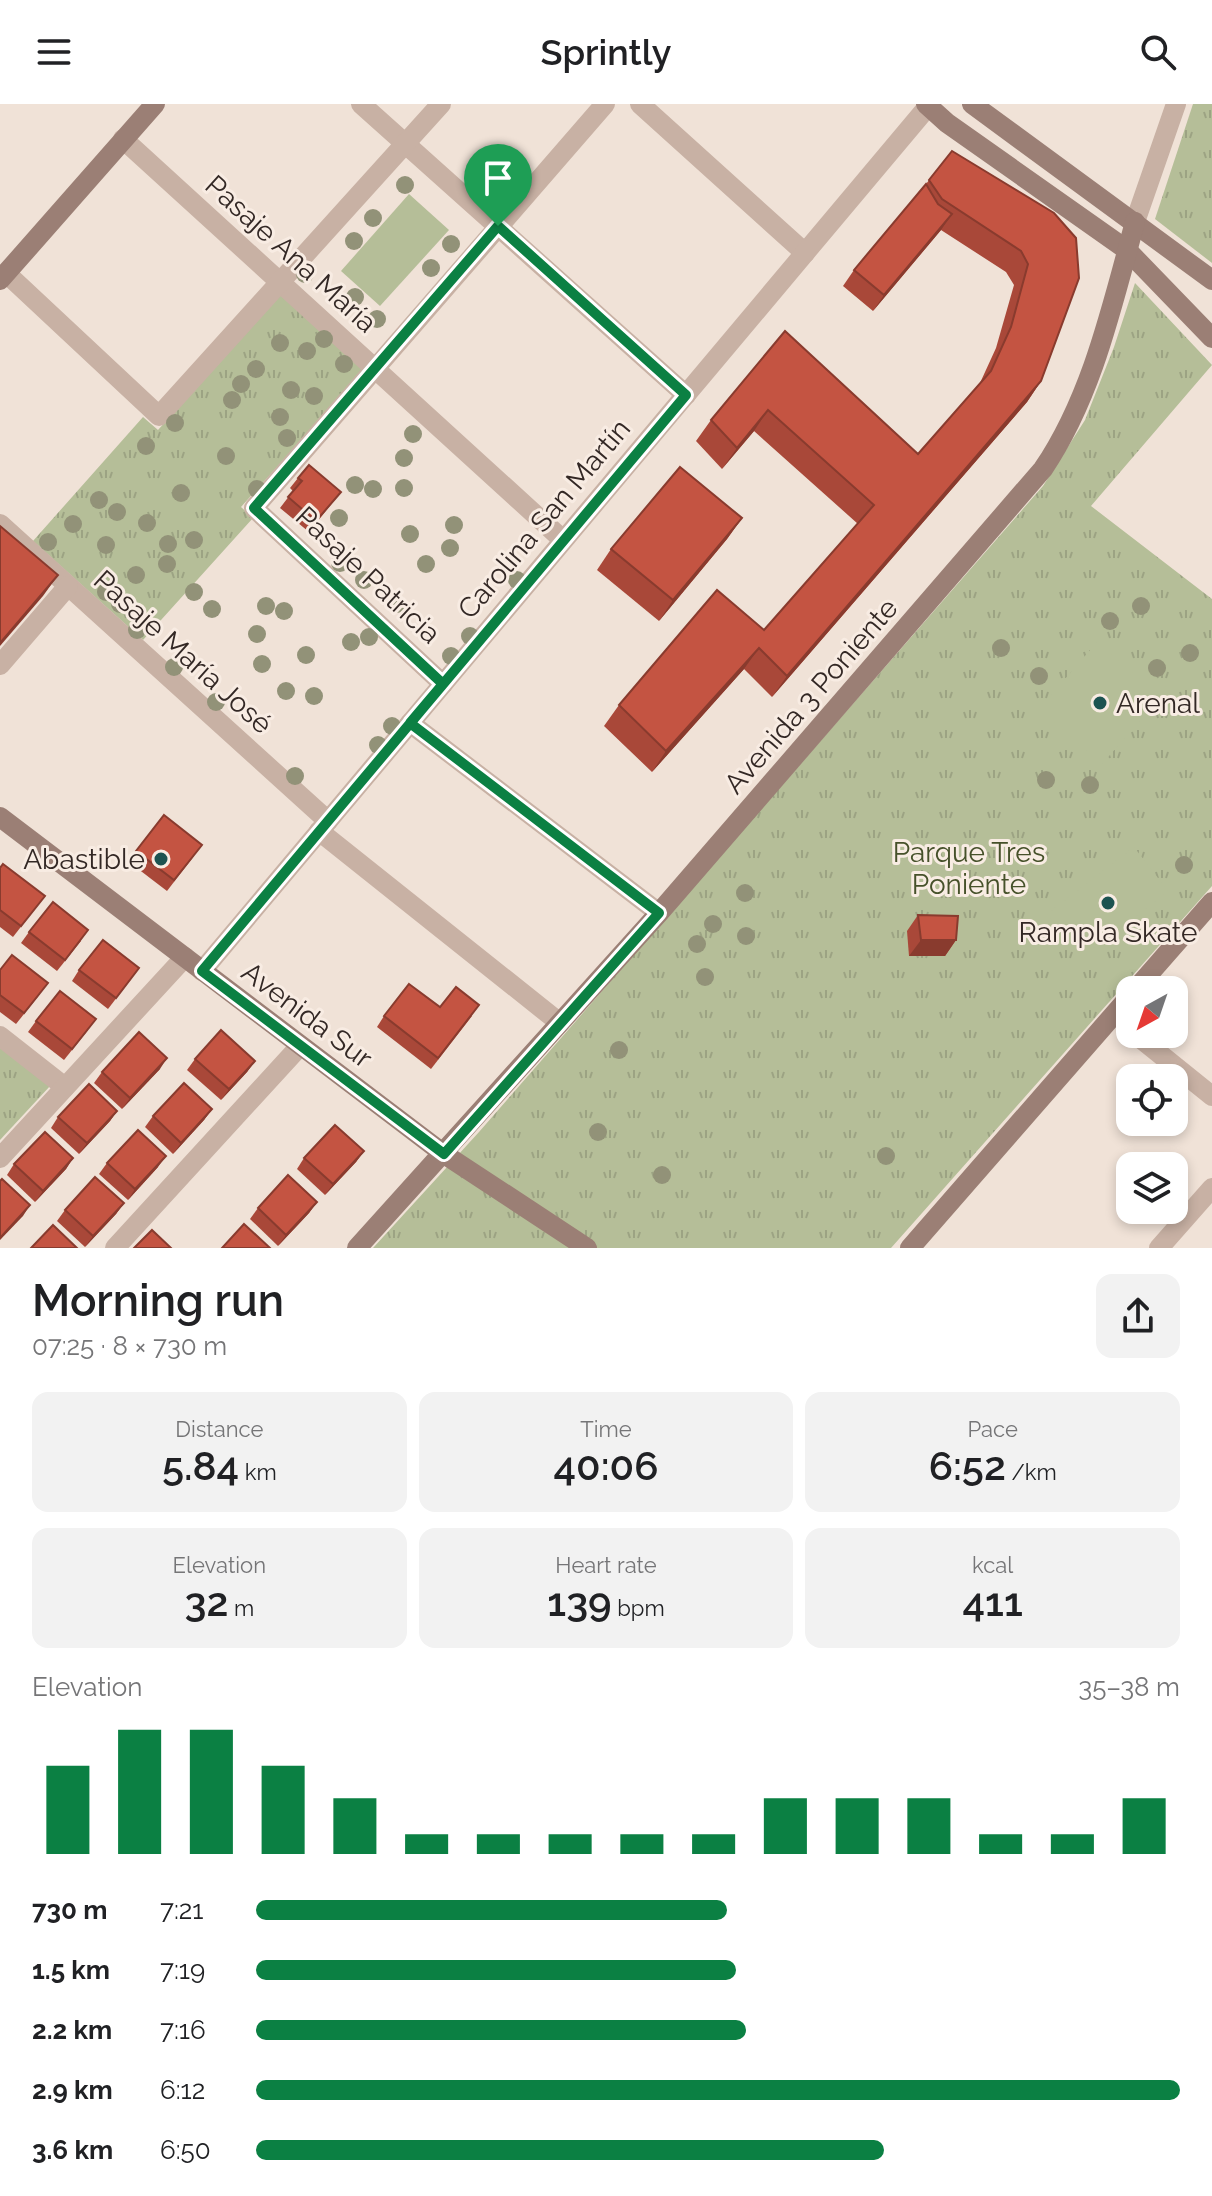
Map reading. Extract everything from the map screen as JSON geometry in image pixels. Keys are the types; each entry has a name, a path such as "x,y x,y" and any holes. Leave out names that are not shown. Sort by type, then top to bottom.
{"street":[{"path":"155,104 3,277 159,416 441,104"},
{"path":"361,104 686,395"},
{"path":"374,368 605,104"},
{"path":"640,104 805,253"},
{"path":"972,104 1212,280"},
{"name":"Avenida 3 Poniente","path":"357,1248 659,913 1043,469 1074,417 1104,330 1135,222 1176,104"},
{"path":"928,105 963,134 1127,250 1212,338"},
{"name":"Carolina San Martín","path":"202,971 928,105"},
{"name":"Pasaje Ana María","path":"123,139 563,540"},
{"name":"Pasaje Patricia","path":"374,368 254,508 443,684"},
{"name":"Pasaje María José","path":"0,524 323,826 560,1023"},
{"path":"0,665 68,586"},
{"path":"410,723 659,913"},
{"name":"Avenida Sur","path":"0,817 444,1154 587,1248"},
{"path":"1147,976 1212,902"},
{"path":"0,1158 185,957"},
{"path":"910,1248 1116,1012"},
{"path":"1112,1016 1116,1019"},
{"path":"0,1036 65,1087"},
{"path":"115,1248 300,1046"},
{"path":"1152,1048 1212,1096"},
{"path":"1159,1248 1212,1188"}],"green space":[{"path":"1193,104 1212,104 1212,263 1155,219"},
{"path":"409,194 449,230 380,306 341,271"},
{"name":"Parque Tres Poniente","path":"1135,283 1212,365 1091,506 1212,599 1212,886 1132,976 1116,976 1116,994 891,1248 373,1248 479,1132 1043,486 1085,420"},
{"path":"286,288 370,364 241,507 253,518 143,640 33,541 143,417 158,430"},
{"name":"Arenal","path":"1097,642 1161,697 1102,764 1039,709"},
{"name":"Rampla Skate","path":"1134,847 1168,891 1082,958 1047,914"},
{"path":"0,1046 51,1085 0,1140"}],"building":[{"path":"952,151 1054,213 1076,238 1079,278 1041,381 787,676 759,648 666,751 619,705 717,590 764,630 874,505 768,410 737,448 711,420 785,331 918,454 991,371 1011,327 1028,264 1021,251 942,199 929,180"},
{"path":"926,184 938,204 952,214 884,295 854,270"},
{"path":"309,465 341,492 316,521 288,497 302,481 298,478"},
{"path":"680,467 742,518 673,600 611,549"},
{"path":"0,526 58,575 0,643"},
{"name":"Abastible","path":"164,815 202,845 174,880 136,851"},
{"path":"3,864 45,896 21,926 0,910 0,868"},
{"path":"53,902 88,930 65,960 29,932"},
{"path":"918,915 958,916 956,940 921,940"},
{"path":"103,940 139,968 116,998 79,970"},
{"path":"12,955 48,983 24,1013 0,995 0,970"},
{"path":"409,984 440,1007 456,987 479,1005 438,1058 384,1016"},
{"path":"60,991 96,1019 72,1049 36,1021"},
{"path":"221,1030 255,1061 229,1089 195,1059"},
{"path":"139,1032 167,1058 130,1098 102,1072"},
{"path":"184,1083 212,1109 181,1143 153,1116"},
{"path":"89,1084 117,1111 87,1143 58,1117"},
{"path":"335,1125 364,1151 333,1184 304,1158"},
{"path":"138,1130 166,1156 135,1189 107,1163"},
{"path":"45,1132 73,1158 43,1191 14,1164"},
{"path":"288,1175 317,1202 286,1235 258,1208"},
{"path":"95,1177 124,1203 93,1236 65,1210"},
{"path":"2,1179 30,1205 0,1238 0,1181"},
{"path":"244,1224 270,1248 222,1248"},
{"path":"53,1225 77,1248 31,1248"},
{"path":"152,1230 171,1248 134,1248"}],"place":[{"name":"Arenal","path":"1100,703"},
{"name":"Abastible","path":"161,859"},
{"name":"Rampla Skate","path":"1108,903"}],"route":[{"path":"498,226 254,508 443,684 410,723 659,913 444,1154 202,971 410,723 625,468 686,395 498,226"}]}
